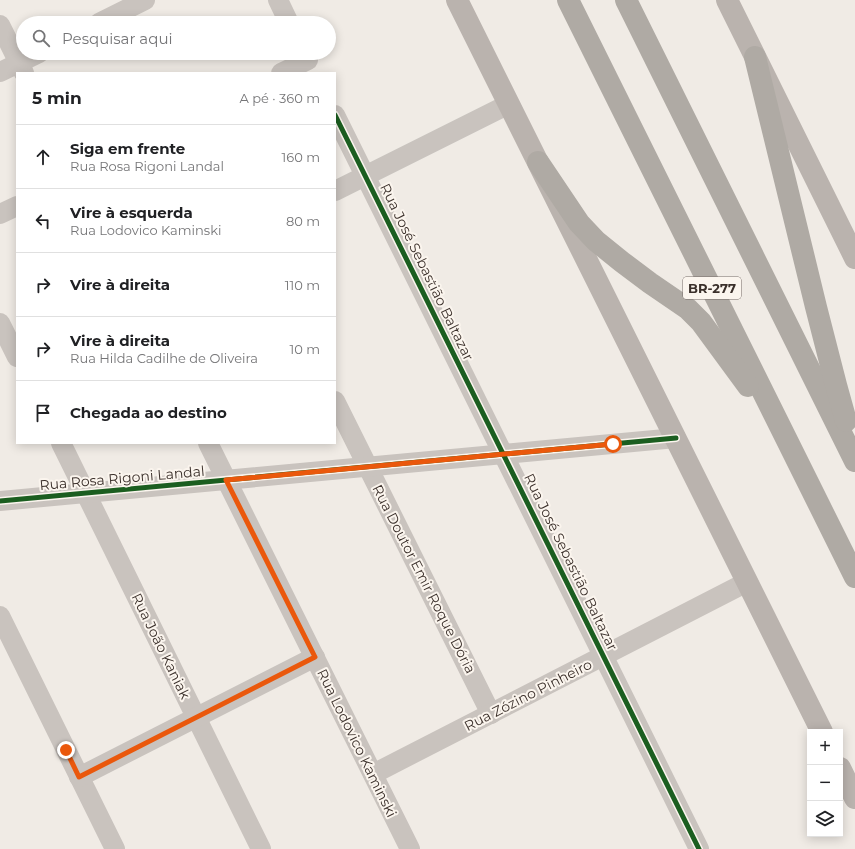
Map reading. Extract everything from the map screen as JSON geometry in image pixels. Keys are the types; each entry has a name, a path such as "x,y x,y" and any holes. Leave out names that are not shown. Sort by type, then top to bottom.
{"highway":[{"name":"BR-277","path":"568,0 855,577"},
{"name":"BR-277","path":"626,0 855,461"},
{"path":"755,57 827,353 855,451"},
{"path":"538,162 579,223 596,241 650,283 688,309 701,322 789,443"}],"main road":[{"path":"458,0 820,729"},
{"path":"727,0 855,258"},
{"path":"843,774 855,798"}],"street":[{"path":"278,0 286,16"},
{"path":"112,16 139,1"},
{"path":"0,25 16,58"},
{"path":"0,72 21,68 31,60"},
{"path":"284,72 309,62"},
{"path":"336,190 509,104"},
{"name":"Rua José Sebastião Baltazar","path":"336,117 700,849"},
{"path":"0,214 16,206"},
{"path":"0,323 16,354"},
{"name":"Rua Doutor Emir Roque Dória","path":"336,404 491,714"},
{"name":"Rua Rosa Rigoni Landal","path":"0,501 676,438"},
{"name":"Rua João Kaniak","path":"62,444 261,849"},
{"name":"Rua Lodovico Kaminski","path":"208,444 410,849"},
{"name":"Rua Zózino Pinheiro","path":"373,774 747,582"},
{"path":"0,616 115,849"},
{"path":"79,777 315,657"}],"cycle path":[{"path":"336,117 699,849"},
{"path":"0,501 676,438"}],"route":[{"path":"66,750 79,777 315,657 226,480 613,444"}]}
